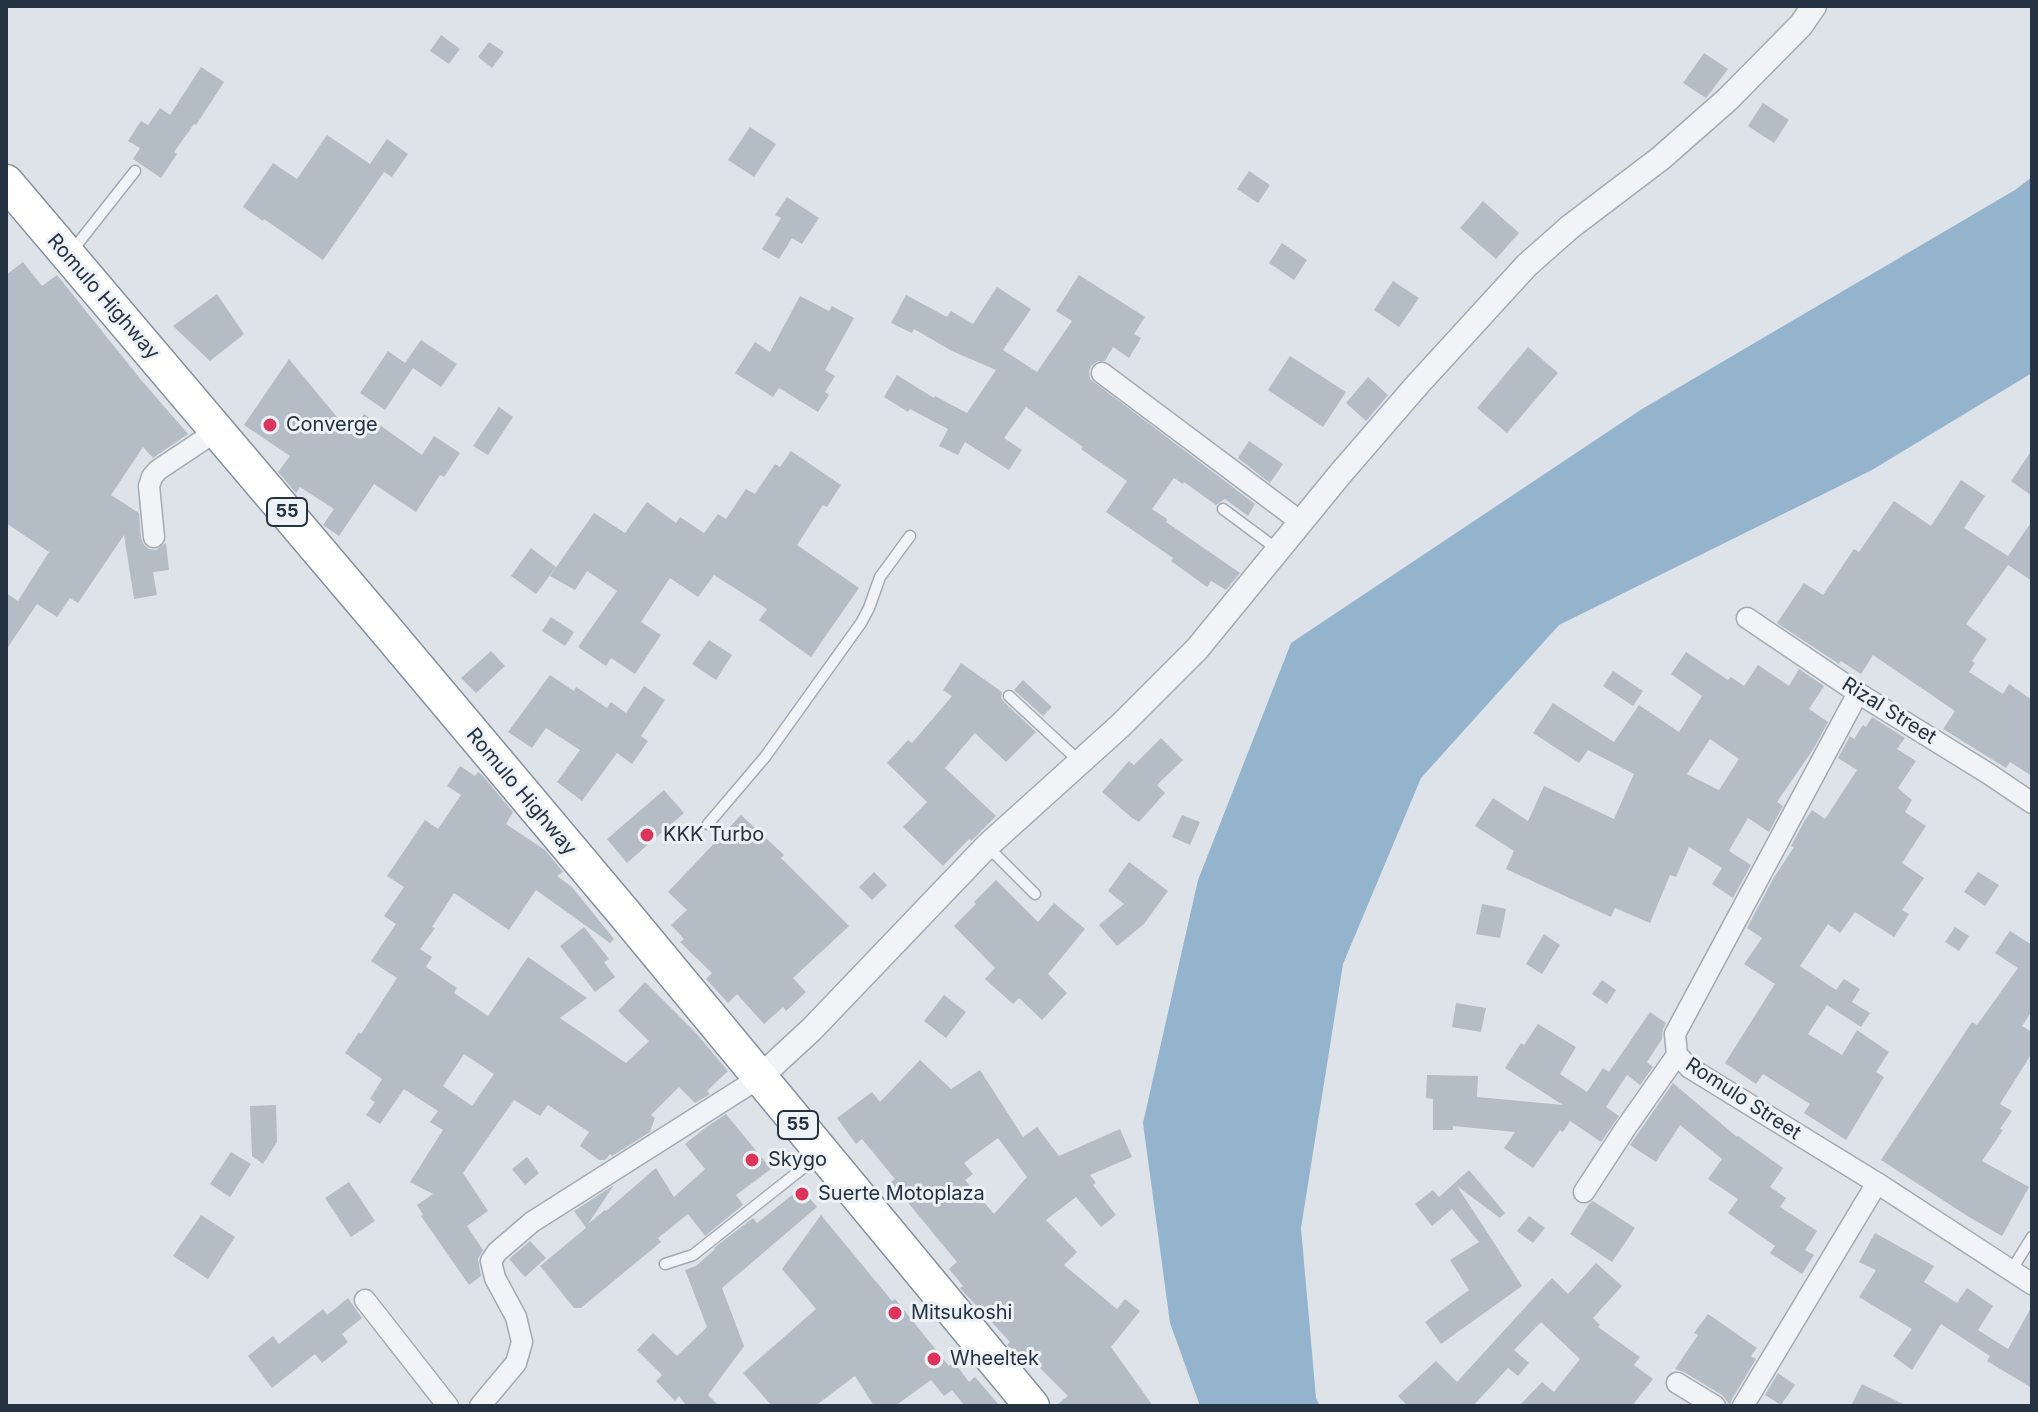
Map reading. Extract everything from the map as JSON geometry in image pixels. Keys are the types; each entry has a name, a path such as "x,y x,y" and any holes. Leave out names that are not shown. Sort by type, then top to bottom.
{"highway":[{"name":"Romulo Highway","path":"6,182 624,913 1032,1406"}],"street":[{"path":"480,1406 516,1363 522,1342 516,1317 495,1278 491,1261 497,1252 532,1222 759,1078 812,1029 987,846 1157,691 1197,649 1418,384 1527,265 1570,227 1661,158 1728,99 1801,25 1814,6"},
{"path":"1102,373 1301,522"},
{"path":"154,537 149,486 152,477 218,430"},
{"name":"Rizal Street","path":"1747,618 1858,693 2032,803"},
{"name":"Romulo Street","path":"1858,693 1675,1034 1677,1055 1690,1068 1877,1183 2032,1284"},
{"path":"1584,1192 1677,1055"},
{"path":"1743,1406 1877,1183"},
{"path":"365,1300 448,1406"},
{"path":"1677,1383 1715,1406"}],"lane":[{"path":"68,256 135,171"},
{"path":"1223,509 1279,550"},
{"path":"708,824 765,757 861,623 880,577 910,536"},
{"path":"1009,696 1080,762"},
{"path":"987,846 1035,894"},
{"path":"665,1264 693,1255 822,1154"},
{"path":"2011,1271 2032,1237"}],"water":[{"path":"2032,177 2032,373 1872,470 1559,625 1421,778 1343,964 1301,1228 1316,1398 1320,1406 1200,1406 1170,1323 1143,1123 1198,880 1291,643 1642,409 2015,190"}],"building":[{"path":"441,35 460,49 449,64 430,51"},
{"path":"489,42 504,52 492,68 478,57"},
{"path":"1704,53 1728,69 1706,98 1683,83"},
{"path":"201,67 224,82 174,152 177,154 161,178 133,159 140,148 128,141 141,121 148,125 160,108 170,115"},
{"path":"1763,103 1789,120 1774,143 1748,126"},
{"path":"750,127 776,144 754,177 728,160"},
{"path":"327,135 370,164 387,139 408,154 392,177 384,172 323,260 243,207 273,163 297,179"},
{"path":"1249,171 1270,185 1258,203 1237,189"},
{"path":"787,197 819,218 802,244 792,238 779,259 762,249 781,218 775,215"},
{"path":"1483,201 1519,233 1496,259 1460,228"},
{"path":"1282,243 1307,260 1294,280 1269,263"},
{"path":"23,262 42,286 57,275 188,434 153,458 143,447 111,495 139,513 144,545 156,550 166,543 169,570 153,572 157,595 134,599 124,535 78,603 70,598 57,617 37,604 6,650 6,593 18,601 49,552 6,523 6,275"},
{"path":"1079,275 1145,317 1134,334 1141,338 1129,358 1113,347 1105,361 1091,366 1090,379 1255,504 1248,516 1225,499 1216,505 1174,478 1152,509 1240,573 1226,590 1211,581 1207,587 1171,561 1173,558 1106,512 1127,481 1026,407 1004,438 1022,450 1009,470 965,442 958,455 939,446 948,429 910,409 908,412 884,397 897,375 934,398 967,413 996,370 952,351 914,329 912,333 891,323 906,295 947,317 951,311 973,324 997,287 1031,309 1003,350 1037,372 1072,321 1056,311"},
{"path":"1393,281 1419,298 1399,327 1374,310"},
{"path":"217,294 244,334 210,361 173,326"},
{"path":"800,296 829,311 832,306 854,318 825,370 835,376 825,392 829,395 818,412 779,388 773,397 735,373 755,342 770,352"},
{"path":"421,340 457,364 441,387 413,368 385,410 360,393 388,351 405,363"},
{"path":"1528,347 1558,373 1507,433 1477,408"},
{"path":"1290,356 1346,392 1323,427 1268,390"},
{"path":"289,359 351,434 364,414 422,455 434,436 460,453 444,477 440,475 416,512 374,484 339,536 323,525 334,509 300,487 296,493 278,472 290,456 244,425"},
{"path":"1368,377 1388,395 1366,421 1346,403"},
{"path":"499,407 513,417 488,455 473,446"},
{"path":"1249,441 1283,464 1270,483 1238,458"},
{"path":"2032,450 2032,496 2011,481"},
{"path":"791,451 841,485 827,507 823,505 797,545 859,588 811,657 759,620 767,609 714,575 698,597 670,578 641,622 661,635 635,674 611,658 606,666 578,647 617,591 587,571 575,590 550,576 594,513 625,533 647,502 676,523 680,517 704,533 718,514 726,519 746,489 755,494 775,464 780,467"},
{"path":"1961,480 1985,496 1964,528 2008,556 2032,521 2032,581 2008,565 1966,624 1987,639 1972,661 1975,663 1969,672 2003,694 2009,684 2032,700 2032,776 2010,762 2006,768 1943,729 1955,711 1873,655 1861,674 1841,661 1839,664 1777,623 1804,583 1823,595 1854,549 1859,552 1894,501 1931,526"},
{"path":"531,548 556,567 536,594 511,576"},
{"path":"551,617 574,632 565,646 542,631"},
{"path":"709,640 732,655 716,680 692,664"},
{"path":"491,651 505,666 476,693 461,678"},
{"path":"1686,652 1728,680 1731,677 1744,686 1758,665 1789,686 1799,669 1824,686 1809,709 1828,722 1777,802 1783,806 1769,832 1748,818 1729,851 1751,865 1733,898 1712,884 1722,868 1689,847 1676,877 1670,875 1650,923 1615,908 1611,917 1506,869 1514,851 1475,826 1493,798 1528,821 1544,786 1614,819 1634,774 1588,750 1579,763 1533,733 1553,703 1614,742 1639,705 1679,732 1702,696 1671,674","holes":["1710,739 1739,759 1719,790 1687,774"]},
{"path":"961,663 1002,692 1004,702 1036,732 1006,762 975,733 945,768 996,816 943,866 903,827 927,802 887,763 908,740 912,743 952,696 943,690"},
{"path":"1613,671 1643,691 1633,706 1603,686"},
{"path":"550,675 574,691 576,687 607,708 611,702 626,713 644,686 665,700 641,736 648,741 632,764 617,753 582,801 557,782 580,750 546,728 532,748 508,732"},
{"path":"1023,680 1052,707 1043,716 1014,690"},
{"path":"1872,717 1905,738 1897,749 1916,761 1898,788 1912,800 1905,812 1926,826 1902,863 1924,878 1902,910 1909,914 1894,937 1855,912 1840,933 1828,924 1800,966 1836,990 1844,979 1860,989 1852,1002 1870,1013 1861,1027 1827,1005 1808,1034 1842,1055 1857,1030 1889,1052 1876,1072 1884,1077 1846,1140 1804,1113 1810,1104 1763,1074 1756,1084 1725,1063 1775,984 1744,964 1762,938 1747,928 1794,847 1791,846 1805,820 1812,810 1825,819 1857,770 1838,758 1850,736 1854,739"},
{"path":"1161,738 1183,760 1157,785 1165,793 1139,822 1102,792 1129,761 1134,765"},
{"path":"460,766 475,776 478,772 482,775 513,812 506,824 545,850 563,872 557,876 572,887 614,939 610,943 536,890 509,930 454,893 420,949 432,957 426,967 457,988 454,993 488,1016 528,957 587,998 560,1018 626,1063 649,1041 618,1011 645,982 695,1032 728,1071 707,1091 710,1094 695,1103 679,1087 651,1115 655,1118 650,1132 612,1156 610,1154 605,1160 599,1160 580,1146 589,1132 548,1105 540,1116 514,1100 463,1173 488,1211 467,1226 483,1250 478,1259 481,1276 469,1285 421,1216 417,1205 433,1194 410,1182 443,1130 430,1122 438,1111 404,1089 380,1124 366,1115 375,1102 370,1099 382,1079 345,1053 397,978 371,961 396,924 384,916 404,887 387,876 425,820 438,829 461,795 447,786","holes":["464,1054 494,1074 472,1106 443,1086"]},
{"path":"664,790 684,813 627,863 607,839"},
{"path":"741,815 784,855 781,858 849,926 793,978 806,992 786,1011 783,1007 764,1024 737,994 728,1003 706,979 712,973 680,942 684,939 671,925 687,910 668,892"},
{"path":"1182,815 1200,822 1190,845 1172,837"},
{"path":"1129,862 1168,891 1144,924 1117,946 1099,925 1124,904 1108,891"},
{"path":"874,872 887,885 872,900 859,887"},
{"path":"1978,872 1999,885 1985,906 1964,892"},
{"path":"996,880 1038,922 1054,903 1085,929 1048,974 1067,993 1042,1020 1019,998 1013,1004 985,979 995,968 954,926"},
{"path":"1482,904 1506,909 1500,938 1476,934"},
{"path":"584,927 609,959 604,962 615,977 595,992 560,946"},
{"path":"1955,927 1969,936 1959,951 1945,942"},
{"path":"2010,931 2032,945 2032,1011 2022,1026 2032,1032 2032,1053 2000,1104 2012,1111 1982,1161 2029,1187 2002,1236 1881,1160 1972,1022 1977,1025 2018,968 1995,953"},
{"path":"1544,934 1560,945 1542,974 1526,964"},
{"path":"1602,980 1616,990 1607,1004 1592,994"},
{"path":"944,995 966,1012 946,1038 924,1021"},
{"path":"1456,1003 1486,1008 1481,1032 1452,1027"},
{"path":"1650,1012 1666,1023 1662,1039 1647,1062 1653,1067 1640,1085 1627,1075 1606,1107 1619,1116 1601,1142 1570,1121 1533,1168 1504,1148 1515,1132 1453,1126 1453,1130 1433,1130 1433,1099 1426,1098 1427,1075 1478,1076 1477,1097 1563,1105 1505,1068 1538,1024 1576,1047 1560,1074 1587,1092 1603,1068 1609,1072"},
{"path":"920,1060 951,1089 980,1070 1023,1137 1037,1127 1059,1156 1120,1129 1132,1157 1090,1175 1096,1183 1093,1185 1116,1215 1101,1227 1076,1197 1046,1220 1077,1252 1064,1265 1117,1309 1125,1299 1140,1311 1111,1347 1153,1406 1055,1406 1068,1396 1034,1362 1027,1368 1007,1345 1010,1342 960,1288 963,1286 949,1269 957,1262 891,1182 895,1179 862,1139 856,1144 837,1118 872,1092 880,1102","holes":["998,1138 1027,1177 994,1214 965,1180 973,1174 964,1163"]},
{"path":"1673,1083 1737,1137 1783,1168 1770,1187 1786,1198 1780,1207 1817,1231 1805,1250 1814,1255 1802,1274 1770,1253 1775,1246 1728,1213 1738,1199 1708,1179 1722,1159 1680,1125 1656,1162 1630,1145"},
{"path":"276,1105 277,1142 263,1164 252,1156 250,1106"},
{"path":"726,1114 771,1169 736,1195 743,1205 705,1236 688,1214 658,1238 661,1242 581,1308 574,1308 540,1266 586,1228 574,1211 614,1185 588,1224 656,1168 674,1197 705,1169 685,1144"},
{"path":"231,1152 251,1164 230,1197 210,1184"},
{"path":"527,1157 539,1173 525,1185 512,1169"},
{"path":"1469,1170 1505,1213 1500,1218 1457,1186 1522,1286 1441,1344 1425,1322 1469,1290 1450,1260 1479,1242 1452,1209 1432,1226 1415,1204 1433,1190 1439,1197"},
{"path":"349,1182 375,1221 351,1237 325,1198"},
{"path":"801,1188 817,1207 722,1288 744,1346 708,1395 719,1406 687,1406 679,1396 675,1401 656,1381 662,1375 637,1350 653,1333 677,1356 707,1327 685,1270 696,1266 753,1218 757,1223"},
{"path":"1593,1201 1635,1228 1612,1262 1570,1234"},
{"path":"201,1215 235,1237 208,1279 173,1256"},
{"path":"821,1215 949,1366 954,1362 969,1382 975,1377 1000,1406 965,1406 952,1390 944,1396 931,1380 895,1406 874,1406 855,1376 815,1406 772,1406 743,1373 816,1309 782,1269"},
{"path":"1529,1216 1545,1228 1533,1243 1517,1231"},
{"path":"1875,1233 1934,1266 1924,1282 1957,1303 1967,1288 1993,1306 1978,1330 2008,1349 2032,1306 2032,1388 1987,1361 1990,1356 1941,1324 1912,1370 1893,1356 1912,1329 1859,1297 1876,1270 1859,1262"},
{"path":"530,1241 546,1258 525,1277 509,1259"},
{"path":"1596,1263 1622,1286 1593,1318 1600,1325 1598,1327 1640,1357 1634,1365 1653,1379 1632,1406 1519,1406 1542,1382 1554,1392 1580,1359 1541,1322 1514,1350 1529,1363 1518,1376 1508,1368 1473,1406 1408,1406 1398,1396 1436,1361 1457,1382 1552,1278 1568,1294"},
{"path":"348,1298 362,1318 342,1334 348,1342 322,1363 315,1354 272,1388 248,1356 273,1336 279,1344 323,1309 327,1315"},
{"path":"1708,1314 1757,1348 1751,1356 1756,1359 1730,1405 1722,1395 1675,1369"},
{"path":"1778,1373 1795,1385 1781,1405 1765,1395"},
{"path":"1862,1384 1907,1406 1851,1406"}],"place":[{"name":"Converge","path":"270,425"},
{"name":"KKK Turbo","path":"647,835"},
{"name":"Skygo","path":"752,1160"},
{"name":"Suerte Motoplaza","path":"802,1194"},
{"name":"Mitsukoshi","path":"895,1313"},
{"name":"Wheeltek","path":"934,1359"}]}
